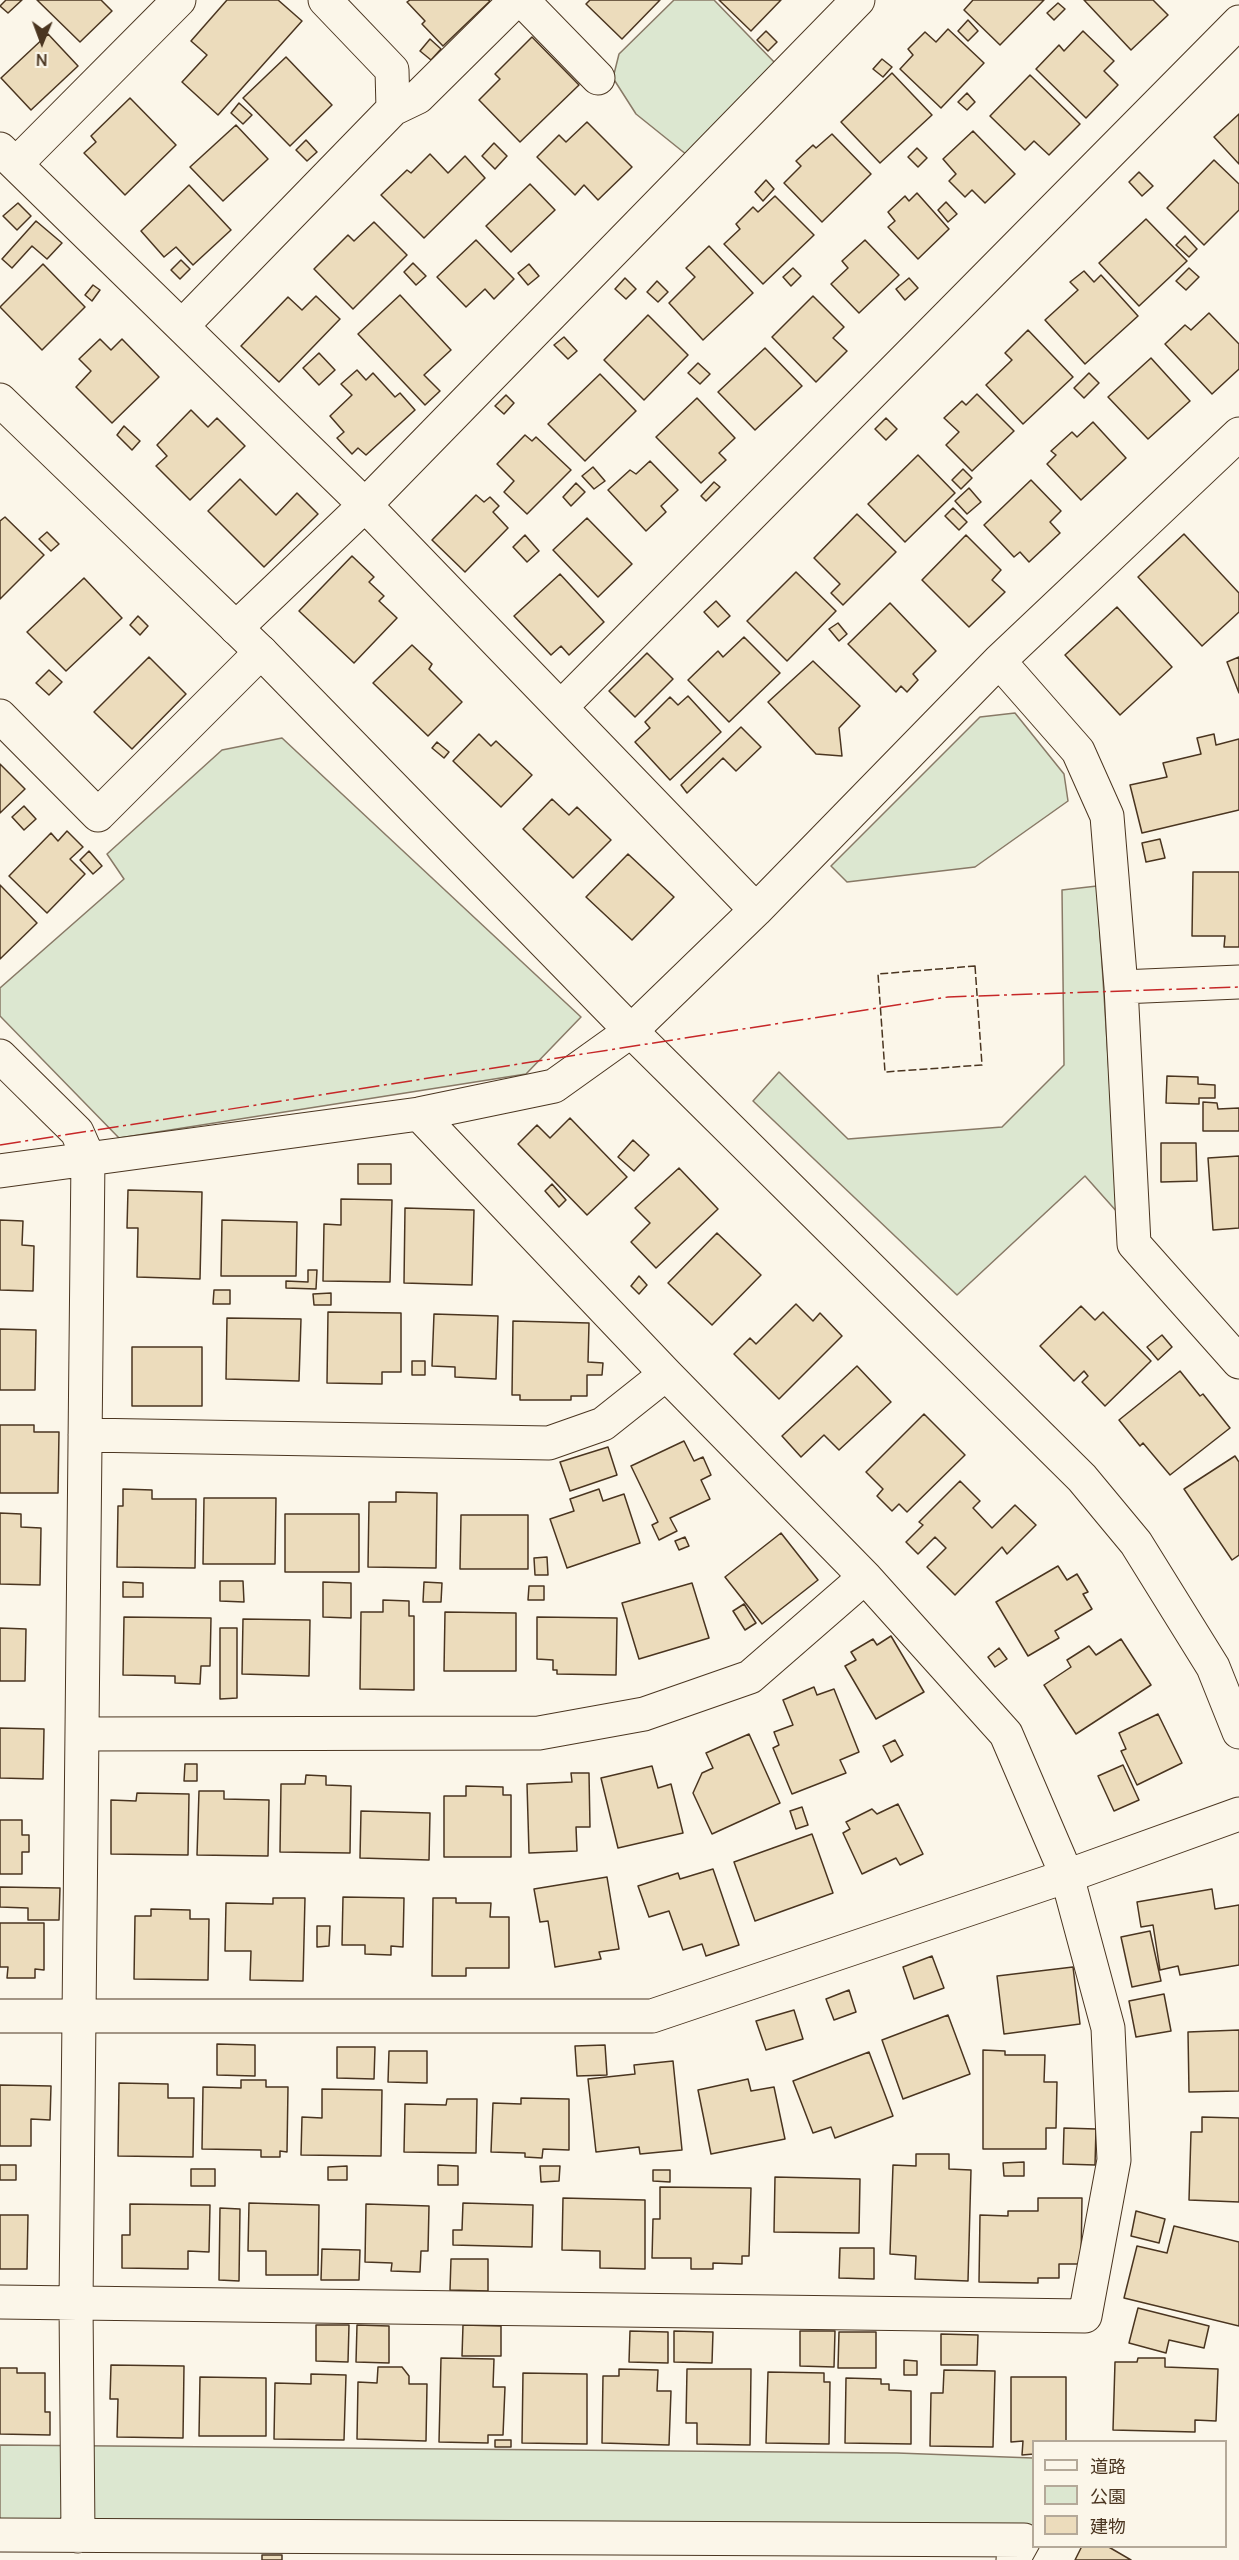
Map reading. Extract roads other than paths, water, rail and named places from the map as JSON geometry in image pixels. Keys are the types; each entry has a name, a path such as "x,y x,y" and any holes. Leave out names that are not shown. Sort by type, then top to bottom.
{"street":[{"path":"179,0 8,157 365,505 756,910"},
{"path":"325,0 392,70 393,109"},
{"path":"182,326 393,109 418,97 516,0"},
{"path":"522,0 598,78"},
{"path":"236,628 365,505 858,0"},
{"path":"1223,0 1239,16"},
{"path":"561,707 1239,22"},
{"path":"0,400 261,652 631,1031 1082,1478 1136,1543 1207,1658 1239,1732"},
{"path":"0,1171 88,1157 419,1114 554,1086 631,1031 756,910 999,661 1234,449"},
{"path":"0,716 98,814 261,652"},
{"path":"999,661 1078,751 1107,816 1121,987 1134,1244 1239,1362"},
{"path":"1121,987 1239,982"},
{"path":"0,1056 77,1132 88,1157 76,2303 78,2536"},
{"path":"0,2302 1085,2316 1114,2160 1108,2028 1067,1876 1006,1734 865,1577 666,1374 419,1114"},
{"path":"85,1436 549,1443 603,1424 666,1374"},
{"path":"83,1734 539,1733 644,1714 750,1677 865,1577"},
{"path":"0,2016 652,2016 1067,1876 1239,1814"},
{"path":"0,2535 580,2550 1024,2540 1013,2560"}]}
